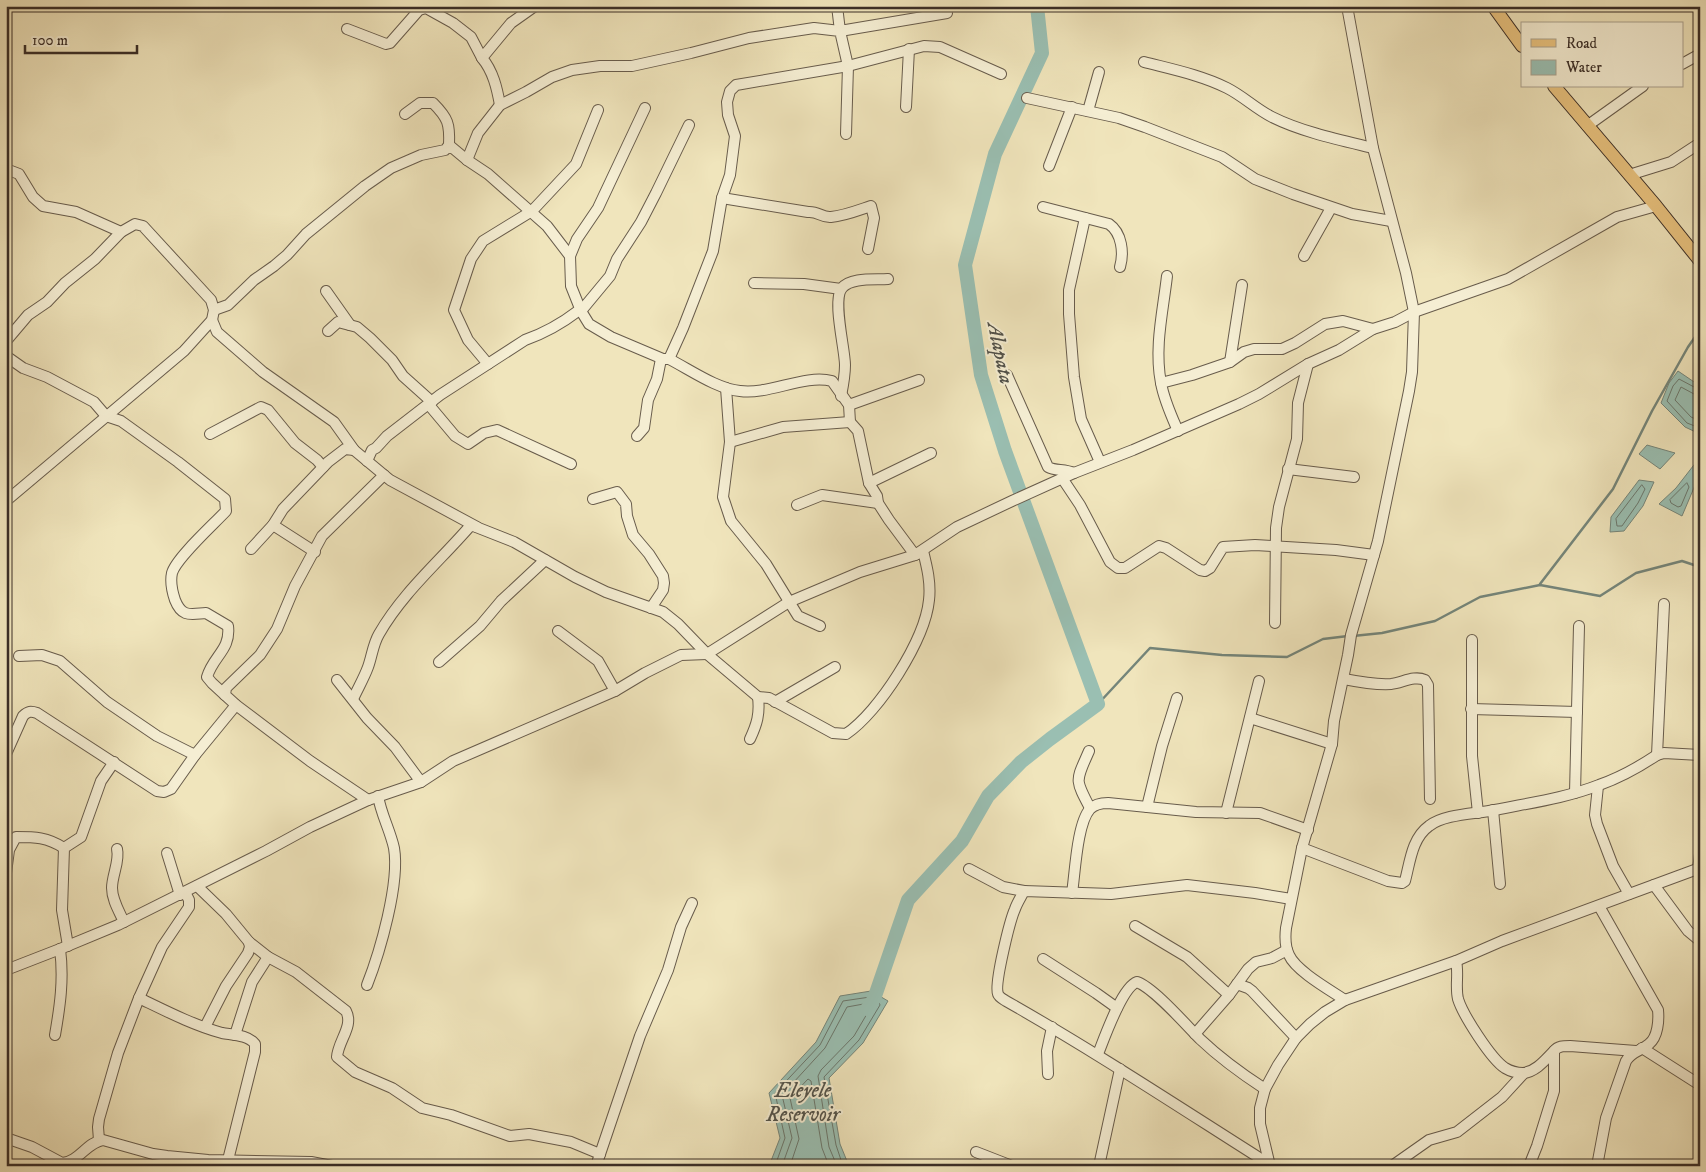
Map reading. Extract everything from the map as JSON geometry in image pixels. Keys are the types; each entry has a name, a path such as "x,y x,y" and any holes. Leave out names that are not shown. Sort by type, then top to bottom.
{"main road":[{"path":"1493,6 1521,45"},
{"path":"1556,88 1700,261"}],"street":[{"path":"482,58 511,23 535,6"},
{"path":"837,6 840,31 848,66 846,134"},
{"path":"1345,1000 1295,965 1288,955 1285,940 1286,928 1302,848 1332,744 1334,721 1344,679 1350,638 1374,555 1409,391 1414,312 1406,273 1373,148 1347,6"},
{"path":"347,29 386,44 390,43 419,10 426,8 453,23 471,37 487,64 496,85 500,105"},
{"path":"467,160 478,133 500,105 552,77 572,70 600,66 632,66 749,38 814,28 840,31 947,13"},
{"path":"666,359 683,328 713,251 722,198 730,175 735,136 728,115 727,102 730,91 736,85 848,66 924,46 940,47 1001,74"},
{"path":"906,107 908,49"},
{"path":"1684,63 1700,54"},
{"path":"1144,62 1204,78 1228,88 1272,117 1295,126 1335,139 1373,148"},
{"path":"1088,111 1099,72"},
{"path":"1587,126 1640,88"},
{"path":"1027,98 1119,118 1222,157 1256,179 1331,208 1391,221"},
{"path":"6,501 184,351 213,315 228,305 254,280 274,266 306,234 365,186 390,168 421,155 445,150 449,145 450,126 440,110 432,103 420,103 405,114"},
{"path":"645,108 598,208 577,239 570,256 571,286 589,324 599,331 666,359 726,388 740,392 827,379 832,381 849,406 850,422 858,431 869,483 877,496 878,503 915,554"},
{"path":"1049,166 1072,108"},
{"path":"488,364 468,340 454,310 471,259 483,241 532,211 576,164 598,110"},
{"path":"582,312 610,276 617,259 641,222 689,125"},
{"path":"1629,175 1671,162 1700,143"},
{"path":"449,145 488,174 532,211 547,226 570,256"},
{"path":"6,169 19,174 33,197 43,206 76,212 121,232"},
{"path":"722,198 808,212 815,211 824,216 832,217 871,206 874,218 868,249"},
{"path":"1043,206 1109,224 1114,228 1122,251 1123,257 1120,267"},
{"path":"915,554 957,527 1012,501 1062,478 1178,431 1259,394 1308,364 1339,350 1373,329 1395,322 1414,312 1508,279 1617,217 1656,206"},
{"path":"1304,256 1331,208"},
{"path":"1084,218 1069,290 1068,314 1080,418 1100,462"},
{"path":"6,341 28,315 48,302 65,282 95,259 121,232 135,224 143,226 210,300 217,332 263,372 334,422 354,450 398,485 484,532"},
{"path":"1167,276 1158,350 1161,383 1167,406 1178,431"},
{"path":"754,283 804,284 841,289 852,282 888,279"},
{"path":"1230,362 1242,286"},
{"path":"841,289 839,299 841,338 845,364 842,396"},
{"path":"326,291 350,325"},
{"path":"368,461 372,450 387,436 464,378 525,340 538,336 561,324 578,311 582,312"},
{"path":"1161,383 1230,362 1244,352 1254,349 1282,349 1325,324 1344,321 1373,329"},
{"path":"328,331 338,322 357,327 392,360 403,376 430,403 455,436 468,444 484,433 497,430 571,464"},
{"path":"6,356 23,368 47,377 94,402 106,416 121,422 178,462 225,499 226,511 191,547 172,572 171,590 181,610 192,615 206,613 228,626 229,634 224,650 207,676 212,683 236,705 310,761 373,798 381,812 394,847 396,863 391,898 376,961 366,985"},
{"path":"637,436 644,428 648,400 657,379 660,359 666,359"},
{"path":"1275,623 1275,547 1279,507 1297,439 1298,403 1308,364"},
{"path":"1007,375 1048,467 1074,473"},
{"path":"849,406 919,380"},
{"path":"726,388 730,442 723,497 731,521 766,564 798,616 820,626"},
{"path":"210,434 261,407 268,410 295,443 317,460 323,468"},
{"path":"730,442 782,427 850,422"},
{"path":"251,549 273,525 283,509 323,468 345,449 354,450"},
{"path":"869,483 930,453"},
{"path":"1288,469 1354,477"},
{"path":"225,695 226,688 260,656 277,628 322,536 384,474"},
{"path":"1062,478 1080,505 1110,562 1118,568 1125,568 1159,546 1166,548 1200,570 1205,571 1210,568 1223,546 1255,545 1336,550 1374,555"},
{"path":"593,499 617,492 626,504 626,516 633,535 663,576 662,590 651,608"},
{"path":"797,505 822,494 878,503"},
{"path":"273,525 315,552"},
{"path":"6,970 124,922 266,852 310,827 373,798 421,782 454,761 615,691 681,655 707,654 788,602 860,572 923,551 928,568 930,582 929,601 921,632 894,681 874,708 846,734 833,733 769,698 758,697 707,654 664,612 598,588 574,577 514,542 484,532 471,525 446,554 404,596 378,636 367,668 353,698"},
{"path":"439,662 480,626 501,601 545,560"},
{"path":"1657,755 1664,604"},
{"path":"1575,793 1579,626"},
{"path":"558,631 598,661 615,691"},
{"path":"1472,640 1472,756 1478,813"},
{"path":"19,656 42,655 60,661 106,702 157,736 195,755"},
{"path":"775,702 834,667"},
{"path":"1344,679 1358,682 1392,684 1417,678 1425,680 1428,685 1430,799"},
{"path":"337,680 395,747 421,782"},
{"path":"1226,813 1259,682"},
{"path":"750,739 757,723 758,697"},
{"path":"1147,807 1177,698"},
{"path":"6,754 23,716 26,712 37,712 157,791 164,792 171,789 195,755 236,705"},
{"path":"1471,709 1577,712"},
{"path":"1250,718 1332,744"},
{"path":"1089,751 1078,776 1078,782 1090,808"},
{"path":"1302,848 1388,881 1402,883 1405,881 1414,847 1427,827 1440,819 1575,793 1598,786 1664,753 1700,755"},
{"path":"64,848 80,837 101,781 114,762"},
{"path":"1598,786 1595,815 1597,824 1613,866 1629,894"},
{"path":"1072,893 1081,830 1090,808 1098,803 1196,812 1260,813 1308,830"},
{"path":"1493,810 1500,884"},
{"path":"6,873 9,850 16,836 38,837 54,842 64,848"},
{"path":"55,1035 63,969 64,848"},
{"path":"117,849 118,855 112,886 113,896 124,922"},
{"path":"99,1140 98,1127 101,1111 118,1053 139,998 162,947 189,907 189,900 182,894 167,853"},
{"path":"1269,1165 1260,1124 1260,1108 1265,1089 1296,1038 1310,1024 1345,1000 1456,961 1502,941 1699,868 1700,854"},
{"path":"969,869 1003,887 1024,891 1111,894 1187,885 1291,899"},
{"path":"1654,885 1688,931 1700,941"},
{"path":"197,886 226,914 249,942 268,957 296,972 346,1011 349,1018 347,1029 338,1048 337,1057 355,1072 392,1088 422,1108 451,1115 510,1136 529,1134 549,1137 571,1142 600,1154"},
{"path":"1024,891 1011,920 998,976 997,992 999,996 1098,1054 1269,1165"},
{"path":"596,1166 640,1036 668,970 681,927 692,903"},
{"path":"1597,1166 1606,1118 1616,1084 1629,1056 1650,1044 1657,1030 1658,1010 1599,906"},
{"path":"1135,926 1187,957 1229,995"},
{"path":"205,1027 226,986 248,953 249,942"},
{"path":"1195,1034 1229,995 1248,969 1256,962 1272,958 1287,950"},
{"path":"235,1035 252,982 268,957"},
{"path":"1042,959 1117,1008"},
{"path":"1456,961 1458,970 1456,989 1458,1000 1485,1047 1504,1068 1524,1073 1533,1070 1560,1046 1639,1049 1700,1086"},
{"path":"1098,1054 1117,1008 1130,986 1134,983 1140,983 1166,1004 1195,1034 1242,1074 1265,1089"},
{"path":"1237,984 1252,991 1296,1038"},
{"path":"139,998 205,1027 252,1040 256,1047 228,1160"},
{"path":"1048,1074 1047,1051 1052,1027"},
{"path":"1529,1166 1554,1091 1554,1052"},
{"path":"1099,1166 1120,1069"},
{"path":"1392,1166 1430,1140 1457,1132 1502,1097 1524,1073"},
{"path":"6,1138 32,1147 62,1164 72,1161 99,1140 103,1140 153,1154 207,1163 228,1160 312,1162 332,1166"},
{"path":"976,1152 1012,1166"}],"water":[{"path":"1678,371 1700,386 1700,434 1685,427 1661,403 1669,383"},
{"path":"1647,445 1675,453 1660,469 1639,454"},
{"path":"1697,461 1696,483 1682,516 1659,504 1676,488"},
{"path":"1639,480 1654,482 1643,506 1624,531 1610,532 1611,517"},
{"name":"Eleyele Reservoir","path":"871,991 888,1001 863,1043 829,1078 840,1144 849,1166 769,1166 780,1138 769,1093 816,1042 840,996"}],"waterway":[{"name":"Alapata","path":"867,1009 874,999 908,900 962,841 988,796 1021,762 1098,704 1005,451 981,375 965,265 995,154 1042,53 1037,6"},
{"path":"1540,584 1613,489 1652,411 1688,347 1700,330"},
{"path":"1353,636 1382,633 1435,621 1480,597 1540,585 1600,596 1636,573 1682,561 1700,567"},
{"path":"1098,704 1150,648 1222,655 1287,657 1323,639 1348,636"}]}
